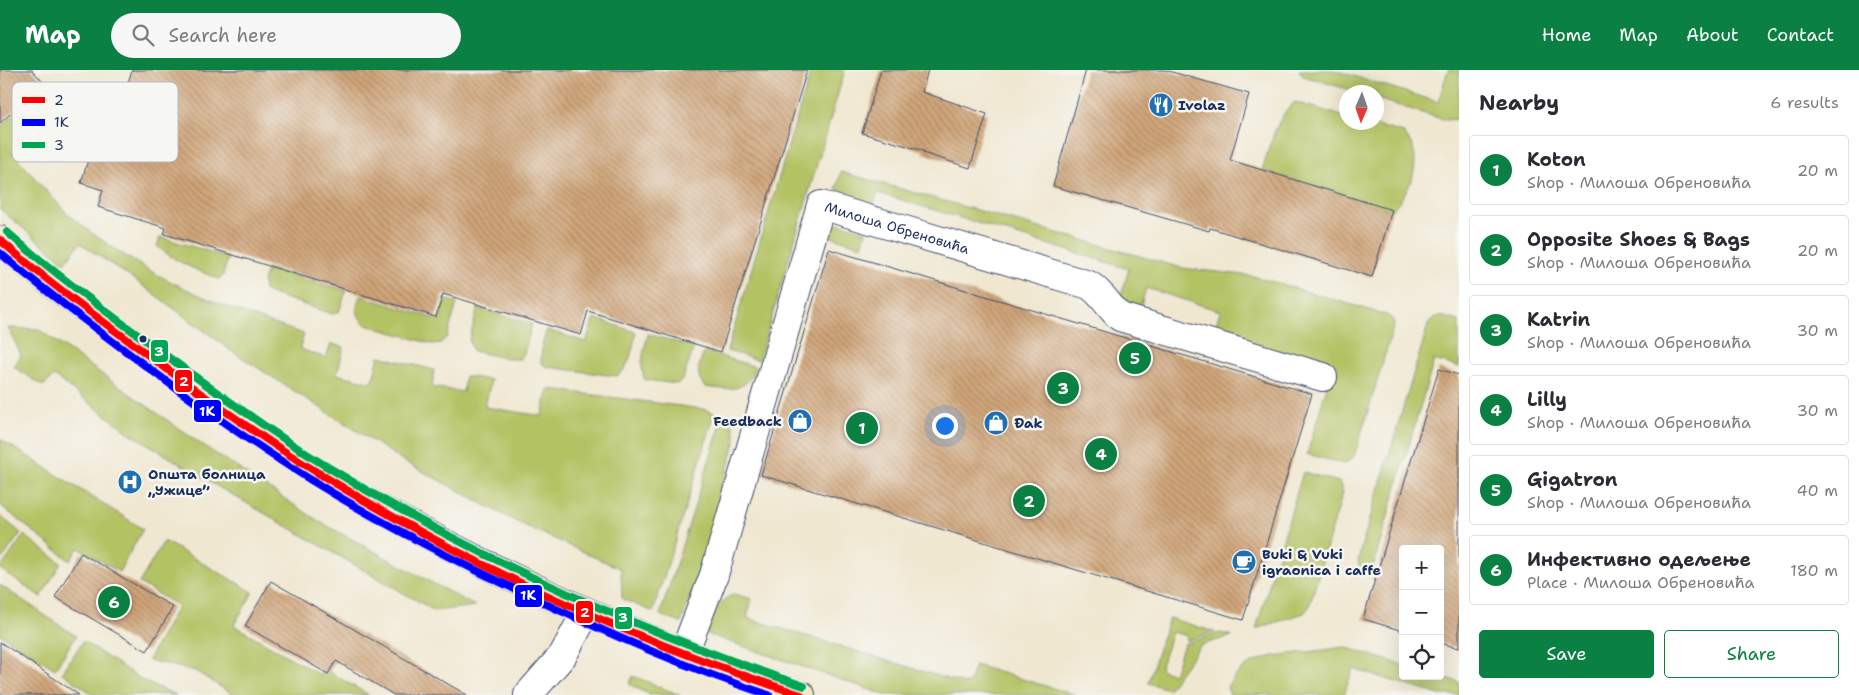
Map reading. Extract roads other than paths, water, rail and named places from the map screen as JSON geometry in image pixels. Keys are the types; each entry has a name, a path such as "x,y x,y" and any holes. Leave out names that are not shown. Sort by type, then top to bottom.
{"street":[{"name":"Милоша Обреновића","path":"684,653 714,575 821,205 1090,285 1096,289 1111,309 1120,317 1323,377"},
{"path":"0,240 51,282 185,383 313,469 379,508 509,577 586,612 684,653 802,695"},
{"path":"528,695 563,655 586,612"}],"place":[{"name":"Ivolaz","path":"1161,105"},
{"name":"Gigatron","path":"1135,358"},
{"name":"Katrin","path":"1063,388"},
{"name":"Feedback","path":"800,421"},
{"name":"Đak","path":"996,423"},
{"name":"Koton","path":"862,428"},
{"name":"Lilly","path":"1101,454"},
{"name":"Општа болница „Ужице”","path":"130,482"},
{"name":"Opposite Shoes & Bags","path":"1029,501"},
{"name":"Buki & Vuki igraonica i caffe","path":"1244,562"},
{"name":"Инфективно одељење","path":"114,602"}]}
